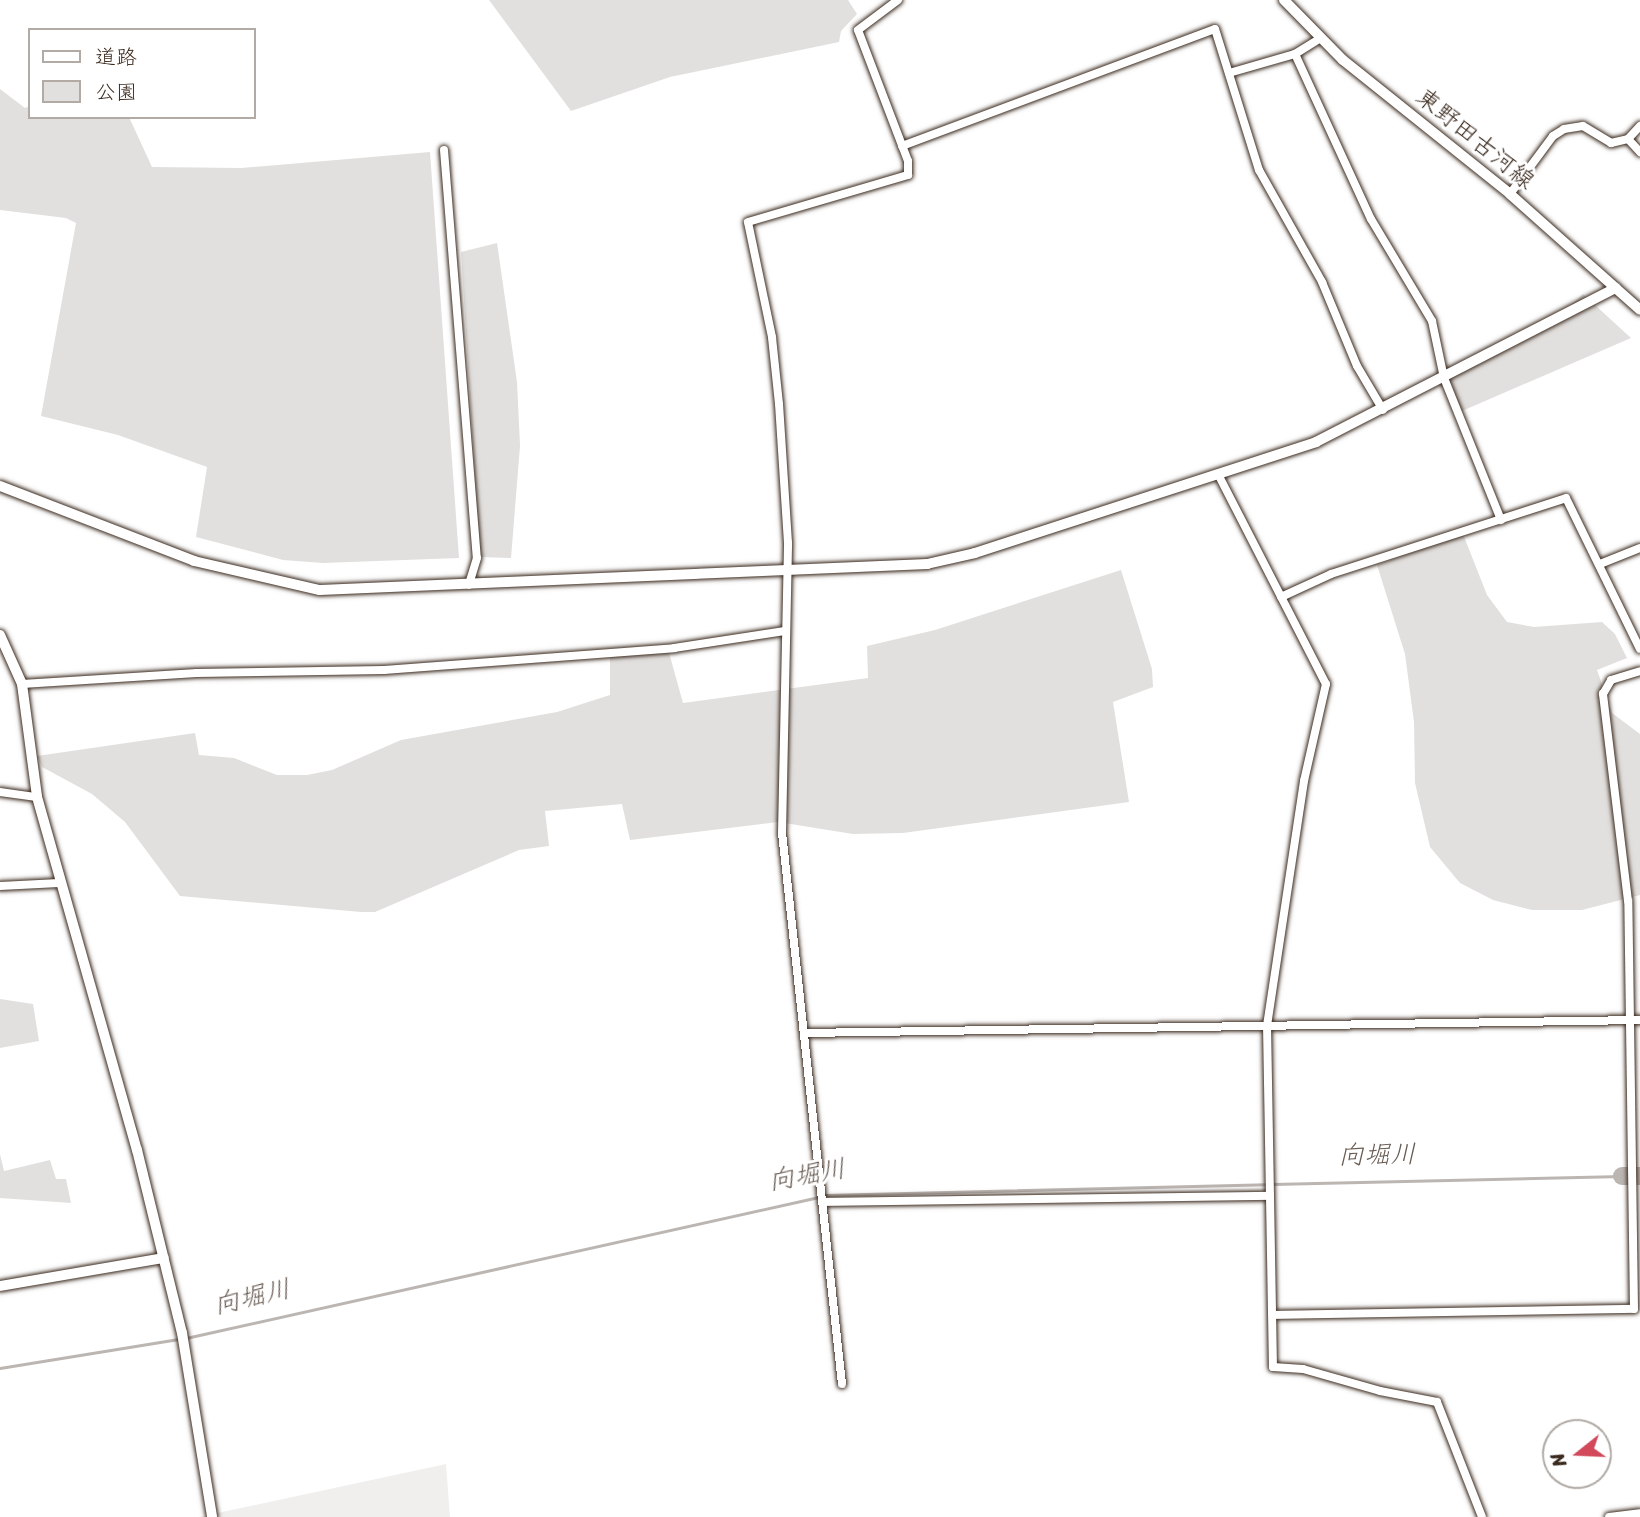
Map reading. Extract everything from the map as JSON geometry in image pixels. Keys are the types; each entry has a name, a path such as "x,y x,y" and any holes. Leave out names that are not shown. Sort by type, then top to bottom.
{"street":[{"path":"842,1384 782,834 787,571 772,337 748,222 908,175 902,146 858,30 898,0"},
{"name":"東野田古河線","path":"1284,0 1321,38 1510,194 1640,310"},
{"path":"902,146 1214,29 1266,187 1322,282 1357,366 1382,410"},
{"path":"1229,73 1295,54 1321,38"},
{"path":"1295,54 1371,219 1432,321 1444,378 1501,520"},
{"path":"1510,194 1553,136 1564,129 1583,126 1611,143 1628,139 1640,126"},
{"path":"1628,139 1640,152"},
{"path":"444,150 477,558 469,585"},
{"path":"0,486 194,561 320,590 787,571 939,562 1219,476 1316,442 1616,288"},
{"path":"1219,476 1326,684 1304,781 1267,1025 1273,1367 1303,1369 1369,1389 1437,1402 1482,1517"},
{"path":"1281,597 1331,574 1566,498 1640,649"},
{"path":"1600,564 1640,548"},
{"path":"22,684 197,673 397,669 674,648 785,631"},
{"path":"0,635 22,684 37,797 164,1258 183,1338 212,1517"},
{"path":"1273,1315 1634,1309 1628,901 1603,694 1611,680 1640,671"},
{"path":"0,792 37,797"},
{"path":"0,886 59,883"},
{"path":"804,1034 1640,1020"},
{"path":"823,1202 1270,1196"},
{"path":"0,1286 164,1258"},
{"path":"1609,1517 1640,1513"}],"shaded area":[{"path":"446,1464 450,1517 199,1517"}],"green space":[{"path":"489,0 848,0 857,14 841,31 839,42 670,77 571,111"},
{"path":"0,89 25,108 28,107 28,119 130,119 152,167 241,168 430,152 459,558 323,563 283,560 196,537 207,467 118,435 41,416 76,223 66,218 0,210"},
{"path":"497,243 517,382 520,446 511,558 480,557 461,252"},
{"path":"1583,294 1631,338 1462,411 1446,379 1548,327"},
{"path":"1463,534 1487,595 1507,622 1534,627 1602,622 1615,634 1627,658 1597,670 1612,713 1640,734 1640,895 1582,910 1532,910 1493,900 1460,883 1430,847 1415,783 1414,722 1405,654 1377,565"},
{"path":"1121,570 1152,669 1153,687 1113,702 1129,802 903,833 853,834 778,822 630,840 622,804 545,811 549,846 519,850 375,912 361,912 180,896 125,822 92,794 42,767 37,756 195,733 199,755 234,758 277,775 307,775 332,770 401,740 557,712 610,695 610,655 668,649 683,703 868,678 867,646 935,630"},
{"path":"0,999 33,1004 39,1041 0,1048"},
{"path":"0,1154 4,1171 50,1160 56,1179 66,1179 71,1203 0,1198"}],"waterway":[{"name":"向堀川","path":"1273,1184 1622,1176"},
{"name":"向堀川","path":"1622,1176 1640,1176"},
{"name":"向堀川","path":"825,1195 1266,1184"},
{"name":"向堀川","path":"186,1338 819,1197"},
{"name":"向堀川","path":"0,1368 180,1339"}]}
